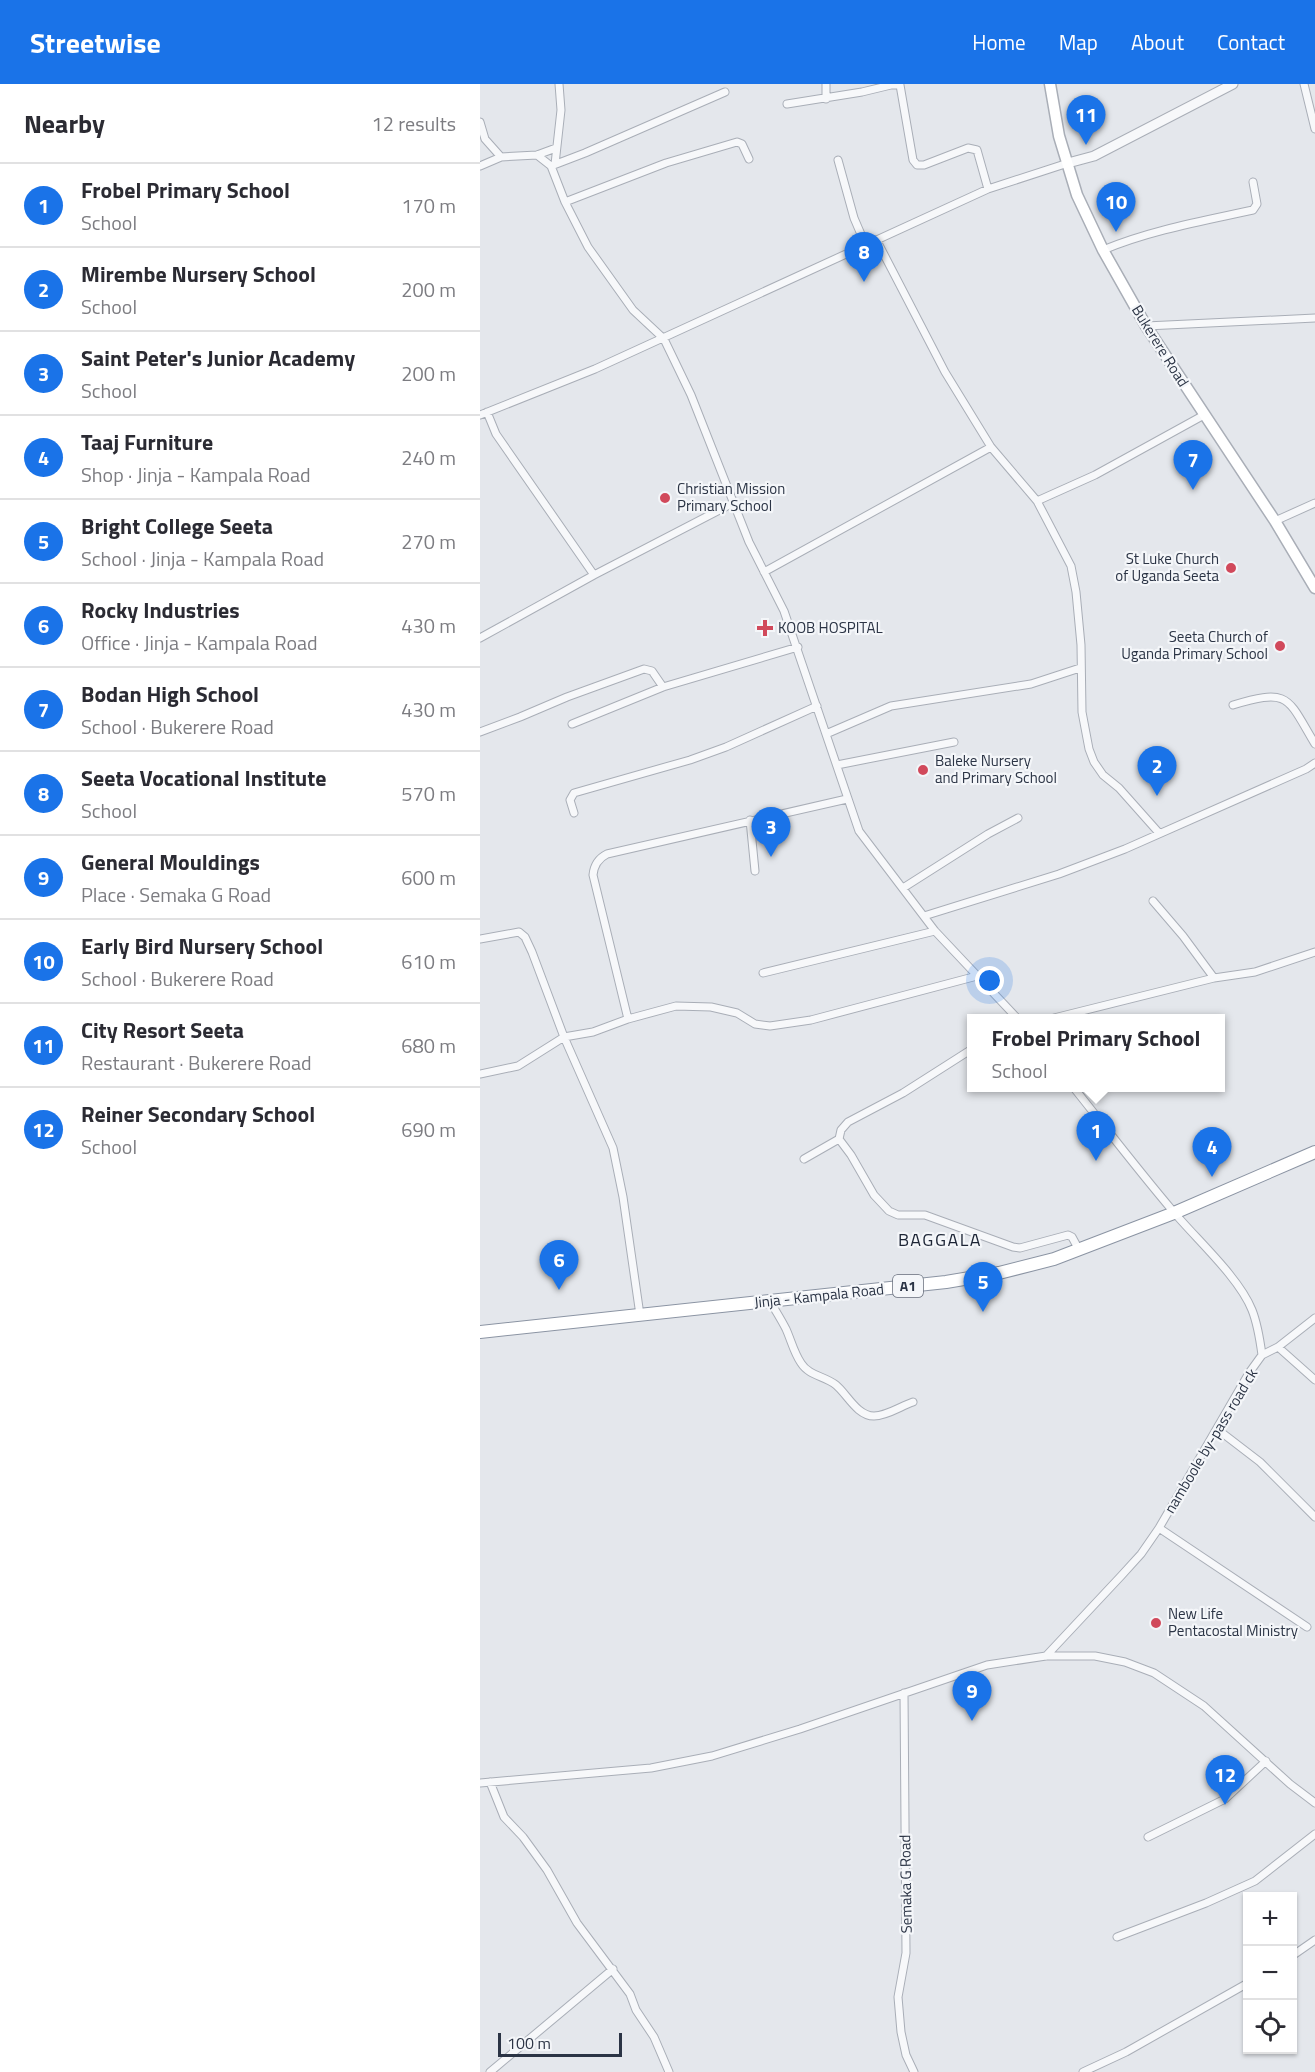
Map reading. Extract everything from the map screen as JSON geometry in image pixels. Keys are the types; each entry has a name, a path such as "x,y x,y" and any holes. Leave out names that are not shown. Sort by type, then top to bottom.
{"highway":[{"name":"Jinja - Kampala Road","path":"480,1332 956,1280 1026,1267 1174,1213 1315,1152"}],"main road":[{"name":"Bukerere Road","path":"1050,84 1059,136 1077,195 1103,250 1146,326 1312,575 1315,588"}],"street":[{"path":"551,166 555,164 561,110 559,84"},
{"path":"826,84 826,99"},
{"path":"786,104 826,99 891,84 900,85 913,160 917,165 924,165 968,148 977,150 988,189"},
{"path":"594,575 496,434 484,413 596,369 664,339 988,189 1094,156 1233,84"},
{"path":"1304,84 1315,129"},
{"path":"551,166 725,92"},
{"path":"480,122 485,139 501,157"},
{"path":"565,202 666,163 737,142 742,144 749,159"},
{"path":"480,166 501,157 537,155 556,148"},
{"path":"537,155 551,166 565,202 588,247 633,310 664,339 712,446 749,542 784,611 859,831 935,931 1013,1014"},
{"path":"838,160 854,218 866,246"},
{"path":"1103,250 1178,226 1253,210 1257,204 1253,182"},
{"path":"877,241 945,372 991,447 1037,501 1071,567 1079,620 1082,712 1089,749 1094,762 1159,833"},
{"path":"1146,326 1315,318"},
{"path":"1037,501 1095,475 1204,415"},
{"path":"764,572 991,447"},
{"path":"480,638 594,575 734,503"},
{"path":"1275,521 1315,503"},
{"path":"572,724 663,687 798,647"},
{"path":"826,734 891,706 1031,684 1080,668"},
{"path":"480,732 644,669 652,670 663,687"},
{"path":"1233,705 1262,696 1284,699 1294,708 1315,744"},
{"path":"574,813 570,800 574,793 690,760 726,747 817,706"},
{"path":"837,765 954,742"},
{"path":"924,916 1059,874 1159,833 1315,763"},
{"path":"628,1019 593,875 600,858 607,854 663,840 847,799"},
{"path":"903,888 988,834 1018,818"},
{"path":"750,820 755,871"},
{"path":"1153,901 1214,978"},
{"path":"763,973 935,931"},
{"path":"480,939 513,932 522,933 532,952 564,1037 612,1148 623,1197 640,1314"},
{"path":"1070,1014 1214,978 1255,972 1315,952"},
{"path":"480,1074 518,1066 564,1037 593,1032 628,1019 676,1006 711,1007 737,1013 755,1024 770,1026 811,1020 977,976"},
{"path":"804,1159 839,1139 841,1130 848,1122 903,1093 967,1052"},
{"name":"namboole by-pass road ck","path":"1046,1656 1141,1554 1159,1528 1249,1373 1262,1355 1260,1334 1252,1308 1231,1278 1194,1233 1174,1213 1077,1092"},
{"path":"839,1139 874,1195 889,1211 898,1215 924,1215 1013,1247 1020,1248 1068,1235 1072,1237 1078,1248"},
{"path":"770,1301 806,1370 837,1385 858,1409 875,1417 913,1402"},
{"path":"1262,1355 1278,1347 1315,1318"},
{"path":"1278,1347 1315,1380"},
{"path":"1217,1429 1260,1462 1315,1517"},
{"path":"1159,1528 1307,1627"},
{"path":"480,1784 651,1768 712,1756 800,1729 987,1665 1046,1656 1095,1656 1125,1662 1154,1673 1204,1706 1290,1784 1315,1803"},
{"name":"Semaka G Road","path":"904,1692 906,1953 898,1997 901,2032 906,2055 914,2072"},
{"path":"1148,1837 1225,1799 1266,1761"},
{"path":"490,1782 504,1816 547,1870 577,1923 630,1994 636,2010 654,2037 669,2072"},
{"path":"1117,1937 1206,1903 1255,1881 1315,1834"},
{"path":"1297,1953 1315,1940"},
{"path":"490,2072 613,1969"},
{"path":"1083,2072 1126,2052 1243,1986"}],"place":[{"name":"City Resort Seeta","path":"1086,145"},
{"name":"Early Bird Nursery School","path":"1116,232"},
{"name":"Seeta Vocational Institute","path":"864,282"},
{"name":"Bodan High School","path":"1193,490"},
{"name":"Christian Mission Primary School","path":"665,498"},
{"name":"St Luke Church of Uganda Seeta","path":"1231,568"},
{"name":"KOOB HOSPITAL","path":"765,628"},
{"name":"Seeta Church of Uganda Primary School","path":"1280,646"},
{"name":"Baleke Nursery and Primary School","path":"923,770"},
{"name":"Mirembe Nursery School","path":"1157,796"},
{"name":"Saint Peter's Junior Academy","path":"771,857"},
{"name":"Frobel Primary School","path":"1096,1161"},
{"name":"Taaj Furniture","path":"1212,1177"},
{"name":"Rocky Industries","path":"559,1290"},
{"name":"Bright College Seeta","path":"983,1312"},
{"name":"New Life Pentacostal Ministry","path":"1156,1623"},
{"name":"General Mouldings","path":"972,1721"},
{"name":"Reiner Secondary School","path":"1225,1805"}],"district":[{"name":"BAGGALA","path":"940,1240"}]}
